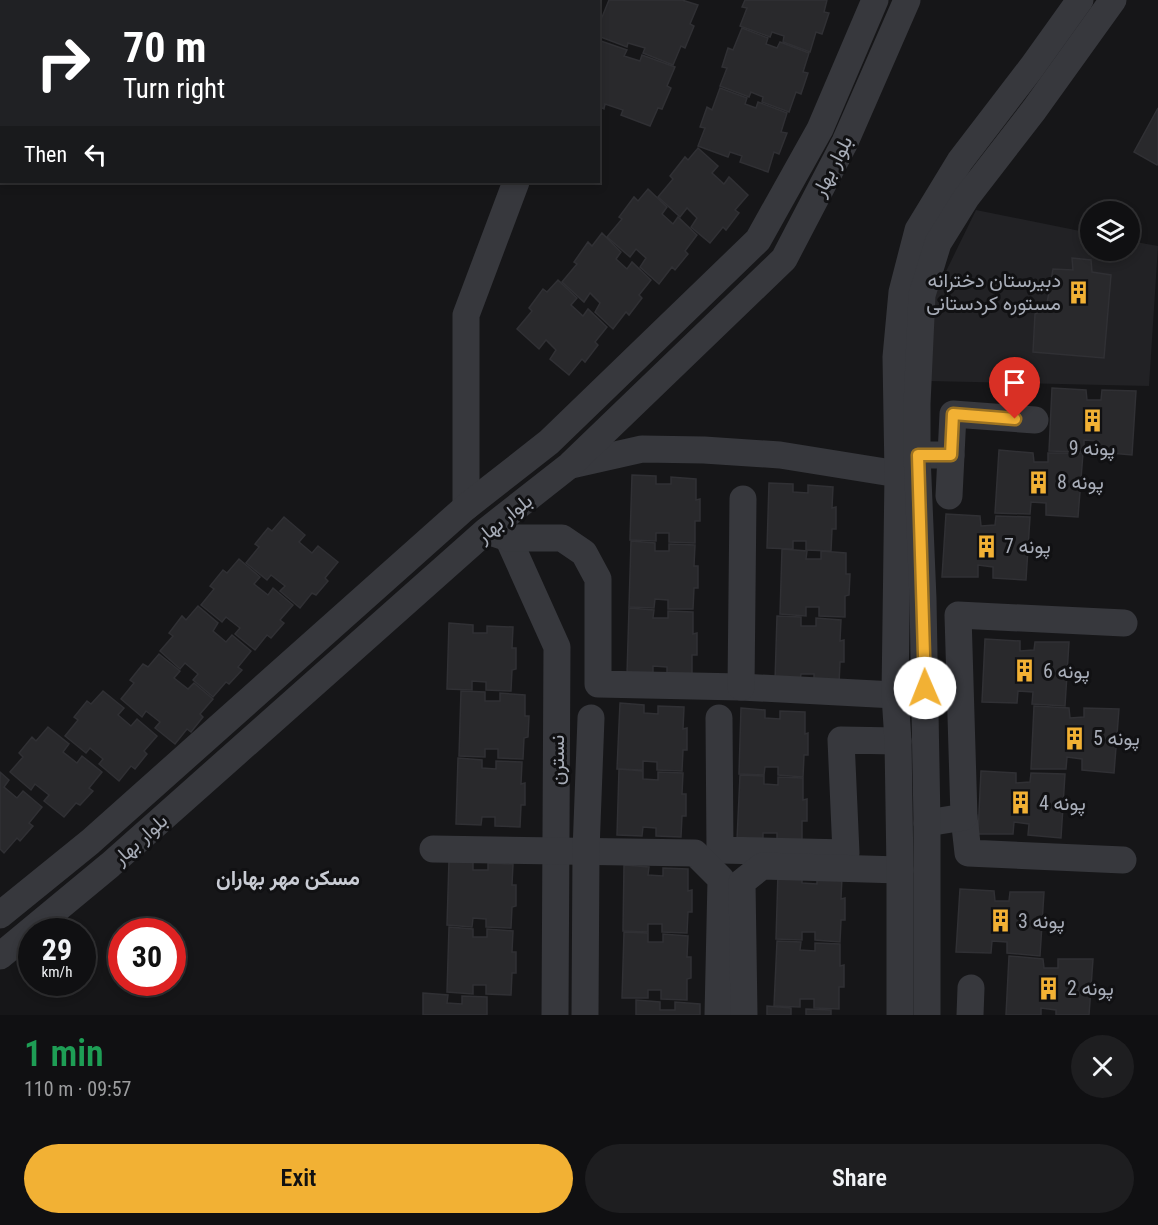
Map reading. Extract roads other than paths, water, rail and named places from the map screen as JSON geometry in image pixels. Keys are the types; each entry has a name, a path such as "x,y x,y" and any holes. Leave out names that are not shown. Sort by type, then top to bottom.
{"street":[{"name":"بلوار بهار","path":"0,915 90,842 466,507 549,442 758,240 820,129 875,0"},
{"name":"بلوار بهار","path":"0,956 497,535 784,259 845,142 907,0"},
{"path":"900,1015 898,741 895,695 898,474 896,357 902,292 918,230 960,161 1080,0"},
{"path":"927,1015 927,823 917,404 922,295 938,243 966,198 1041,100 1113,0"},
{"path":"820,129 845,142"},
{"path":"466,507 466,315 516,183"},
{"path":"949,496 953,414 1035,420"},
{"path":"570,465 642,450 704,450 780,455 898,474"},
{"path":"918,455 951,455"},
{"path":"741,687 743,499"},
{"path":"497,535 562,538 584,553 598,579 598,684 741,687 895,695"},
{"name":"نسترن","path":"497,535 557,647 555,1015"},
{"path":"896,596 923,598"},
{"path":"1123,860 968,853 964,817 958,615 1124,623"},
{"name":"نسترن","path":"585,1015 586,851 591,718"},
{"path":"719,718 720,850 846,853 842,740 898,741"},
{"path":"927,823 964,817"},
{"path":"433,849 695,853 721,879 718,1015"},
{"path":"744,1015 742,882 762,866 900,870"},
{"path":"970,1015 971,988"}],"place":[{"name":"دبیرستان دخترانه مستوره کردستانی","path":"1079,292"},
{"name":"پونه 9","path":"1092,420"},
{"name":"پونه 8","path":"1039,482"},
{"name":"پونه 7","path":"986,546"},
{"name":"پونه 6","path":"1025,671"},
{"name":"پونه 5","path":"1075,738"},
{"name":"پونه 4","path":"1021,803"},
{"name":"پونه 3","path":"1000,921"},
{"name":"پونه 2","path":"1049,988"}],"district":[{"name":"مسکن مهر بهاران","path":"288,878"}]}
